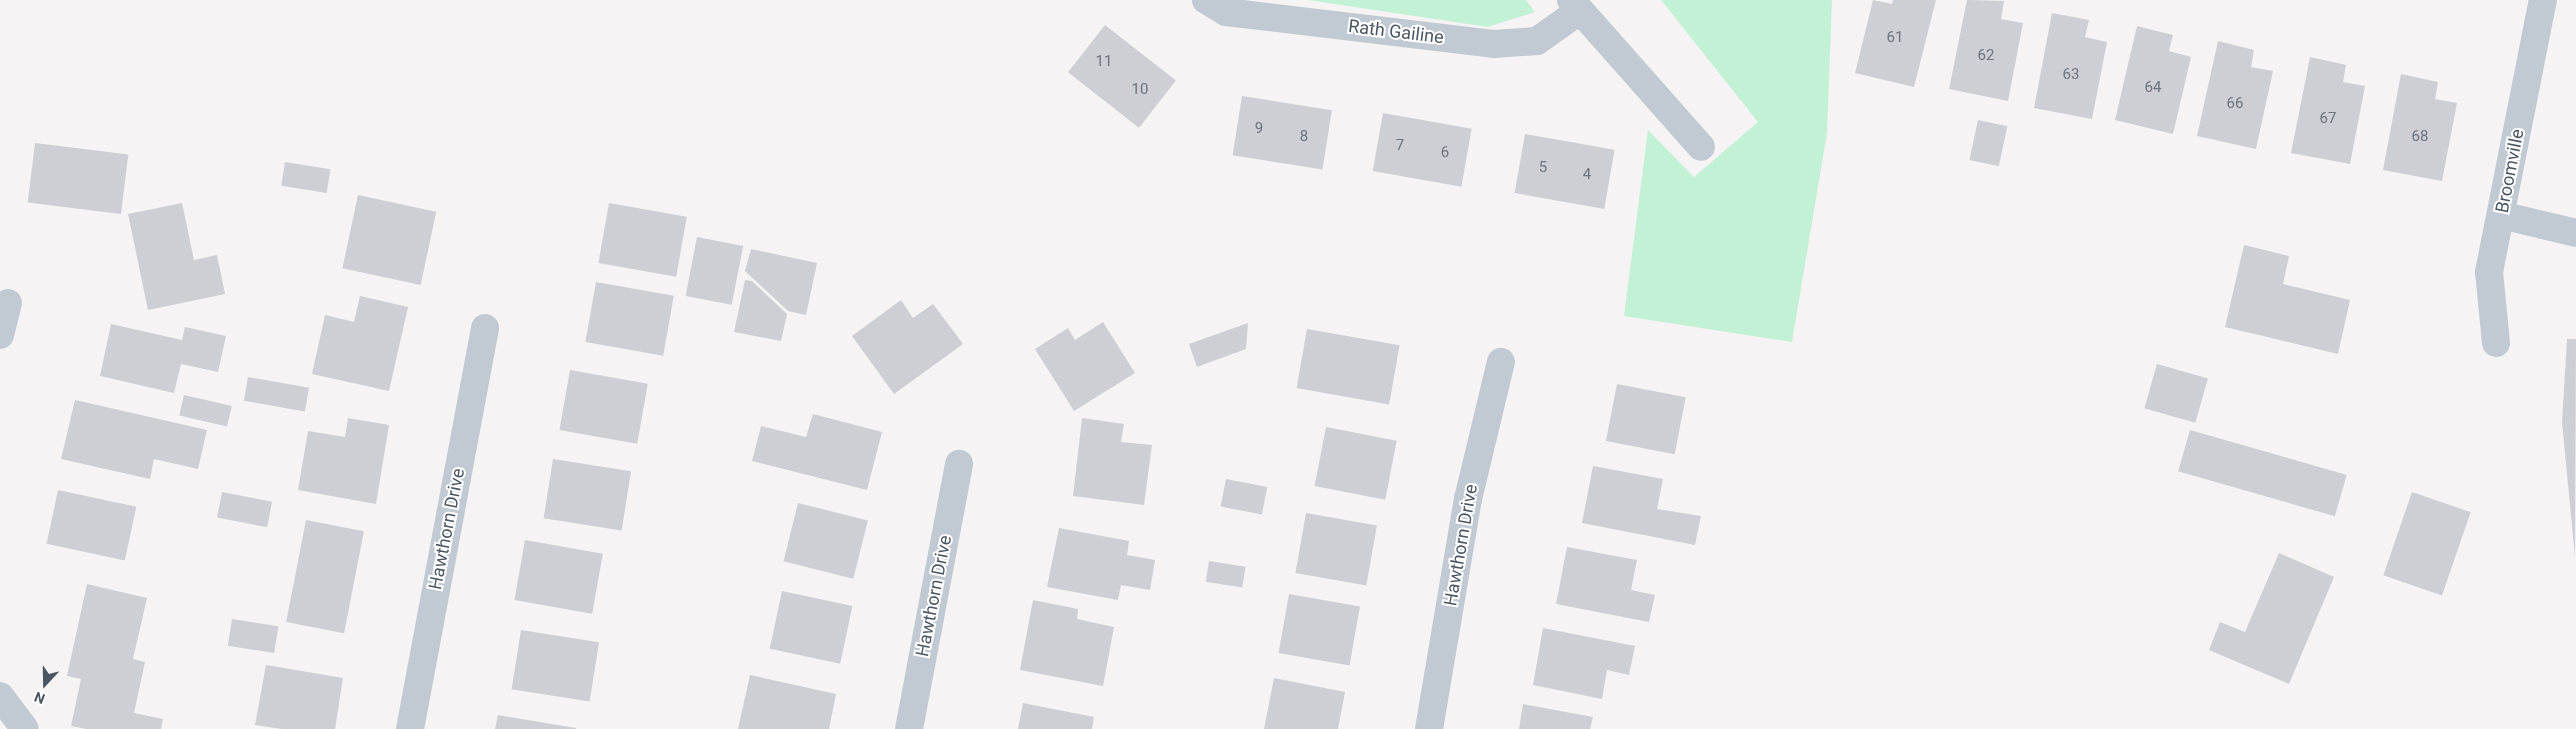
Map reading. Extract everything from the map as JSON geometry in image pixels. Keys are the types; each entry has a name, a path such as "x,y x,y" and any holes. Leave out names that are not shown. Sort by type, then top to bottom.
{"street":[{"name":"Rath Gailine","path":"1206,0 1226,12 1493,44 1537,41 1575,5 1701,147"},
{"name":"Broomville","path":"2496,343 2489,272 2543,0"},
{"path":"2501,215 2576,233"},
{"path":"0,334 8,303"},
{"name":"Hawthorn Drive","path":"410,729 485,328"},
{"name":"Hawthorn Drive","path":"1429,729 1468,499 1501,362"},
{"name":"Hawthorn Drive","path":"909,729 959,464"},
{"path":"0,696 25,729"}],"green space":[{"path":"1308,0 1526,0 1535,12 1488,27"},
{"path":"1661,0 1832,0 1827,133 1792,342 1624,316 1648,130 1694,177 1758,122"}],"building":[{"path":"1873,0 1892,4 1893,0 1936,0 1914,87 1855,73"},
{"path":"1967,0 2004,1 2001,19 2023,23 2008,101 1949,89"},
{"path":"2052,13 2089,20 2085,37 2107,42 2092,119 2034,108"},
{"path":"1105,25 1176,80 1139,128 1068,72"},
{"path":"2137,26 2173,35 2169,51 2191,57 2173,134 2115,120"},
{"path":"2218,41 2254,50 2251,67 2273,71 2256,149 2197,136"},
{"path":"2310,57 2346,65 2343,82 2365,86 2350,164 2291,153"},
{"path":"2401,74 2438,82 2435,99 2457,103 2442,181 2383,170"},
{"path":"1242,96 1332,110 1322,169 1233,155"},
{"path":"1383,113 1472,129 1461,187 1373,171"},
{"path":"1978,120 2007,126 1999,166 1969,160"},
{"path":"1525,134 1615,150 1604,209 1515,193"},
{"path":"35,143 128,154 121,214 28,203"},
{"path":"285,162 330,169 327,193 281,186"},
{"path":"358,195 436,212 421,285 342,268"},
{"path":"182,203 194,260 217,255 225,294 148,310 128,214"},
{"path":"609,203 687,217 676,277 598,263"},
{"path":"697,237 743,246 732,305 686,296"},
{"path":"2244,245 2289,256 2283,284 2350,300 2338,354 2225,327"},
{"path":"751,249 817,263 806,315 788,311 745,271"},
{"path":"745,280 752,281 787,314 781,341 734,332"},
{"path":"596,282 674,296 663,356 585,342"},
{"path":"360,296 408,307 389,391 312,374 325,315 354,322"},
{"path":"901,300 913,318 933,304 963,344 894,394 852,336"},
{"path":"1103,322 1135,373 1074,411 1035,349 1068,328 1075,340"},
{"path":"1248,323 1246,349 1197,367 1189,344"},
{"path":"111,324 182,340 185,327 226,336 218,372 181,364 174,393 100,376"},
{"path":"1307,329 1400,345 1389,404 1297,388"},
{"path":"2567,339 2576,339 2575,557 2562,422"},
{"path":"2157,364 2208,379 2195,423 2144,408"},
{"path":"570,370 648,384 637,444 559,430"},
{"path":"248,377 309,388 305,411 244,401"},
{"path":"1617,384 1686,397 1675,454 1606,441"},
{"path":"184,395 232,406 227,426 179,415"},
{"path":"75,400 207,430 198,469 154,459 150,479 61,459"},
{"path":"813,414 882,432 867,490 752,461 761,426 806,437"},
{"path":"348,418 389,425 376,504 298,490 308,431 345,437"},
{"path":"1082,418 1124,424 1121,442 1152,445 1144,505 1073,496"},
{"path":"1326,427 1397,441 1385,500 1315,486"},
{"path":"2190,430 2347,475 2335,516 2178,471"},
{"path":"553,459 631,471 622,531 544,518"},
{"path":"1593,466 1663,479 1657,509 1701,516 1695,545 1582,523"},
{"path":"1226,479 1267,487 1262,514 1221,506"},
{"path":"58,490 136,507 125,560 47,544"},
{"path":"222,492 272,502 267,527 217,518"},
{"path":"2412,492 2471,512 2442,595 2383,575"},
{"path":"798,503 868,520 853,579 783,561"},
{"path":"1306,513 1377,526 1366,586 1295,573"},
{"path":"306,520 364,531 344,633 286,622"},
{"path":"1059,528 1129,541 1127,555 1155,560 1150,590 1121,585 1118,600 1047,587"},
{"path":"525,540 603,554 592,614 514,600"},
{"path":"1567,547 1637,560 1631,590 1655,595 1649,622 1556,604"},
{"path":"2279,553 2334,577 2289,684 2209,650 2220,622 2245,632"},
{"path":"1209,561 1246,567 1242,588 1206,582"},
{"path":"87,584 147,598 133,659 145,662 134,713 163,719 161,729 86,729 71,726 81,679 67,676"},
{"path":"782,591 852,606 840,664 770,649"},
{"path":"1289,594 1360,607 1349,666 1279,653"},
{"path":"1033,600 1078,609 1077,619 1114,627 1103,686 1020,670"},
{"path":"232,619 278,626 274,653 228,646"},
{"path":"1543,628 1635,646 1629,675 1607,670 1602,699 1533,685"},
{"path":"521,630 599,642 590,702 512,689"},
{"path":"266,665 343,678 335,729 282,729 255,725"},
{"path":"750,675 836,694 829,729 738,729"},
{"path":"1274,678 1345,692 1338,729 1264,729"},
{"path":"1023,703 1094,717 1092,729 1018,729"},
{"path":"1523,704 1593,717 1590,729 1519,729"},
{"path":"498,715 576,728 576,729 495,729"}]}
